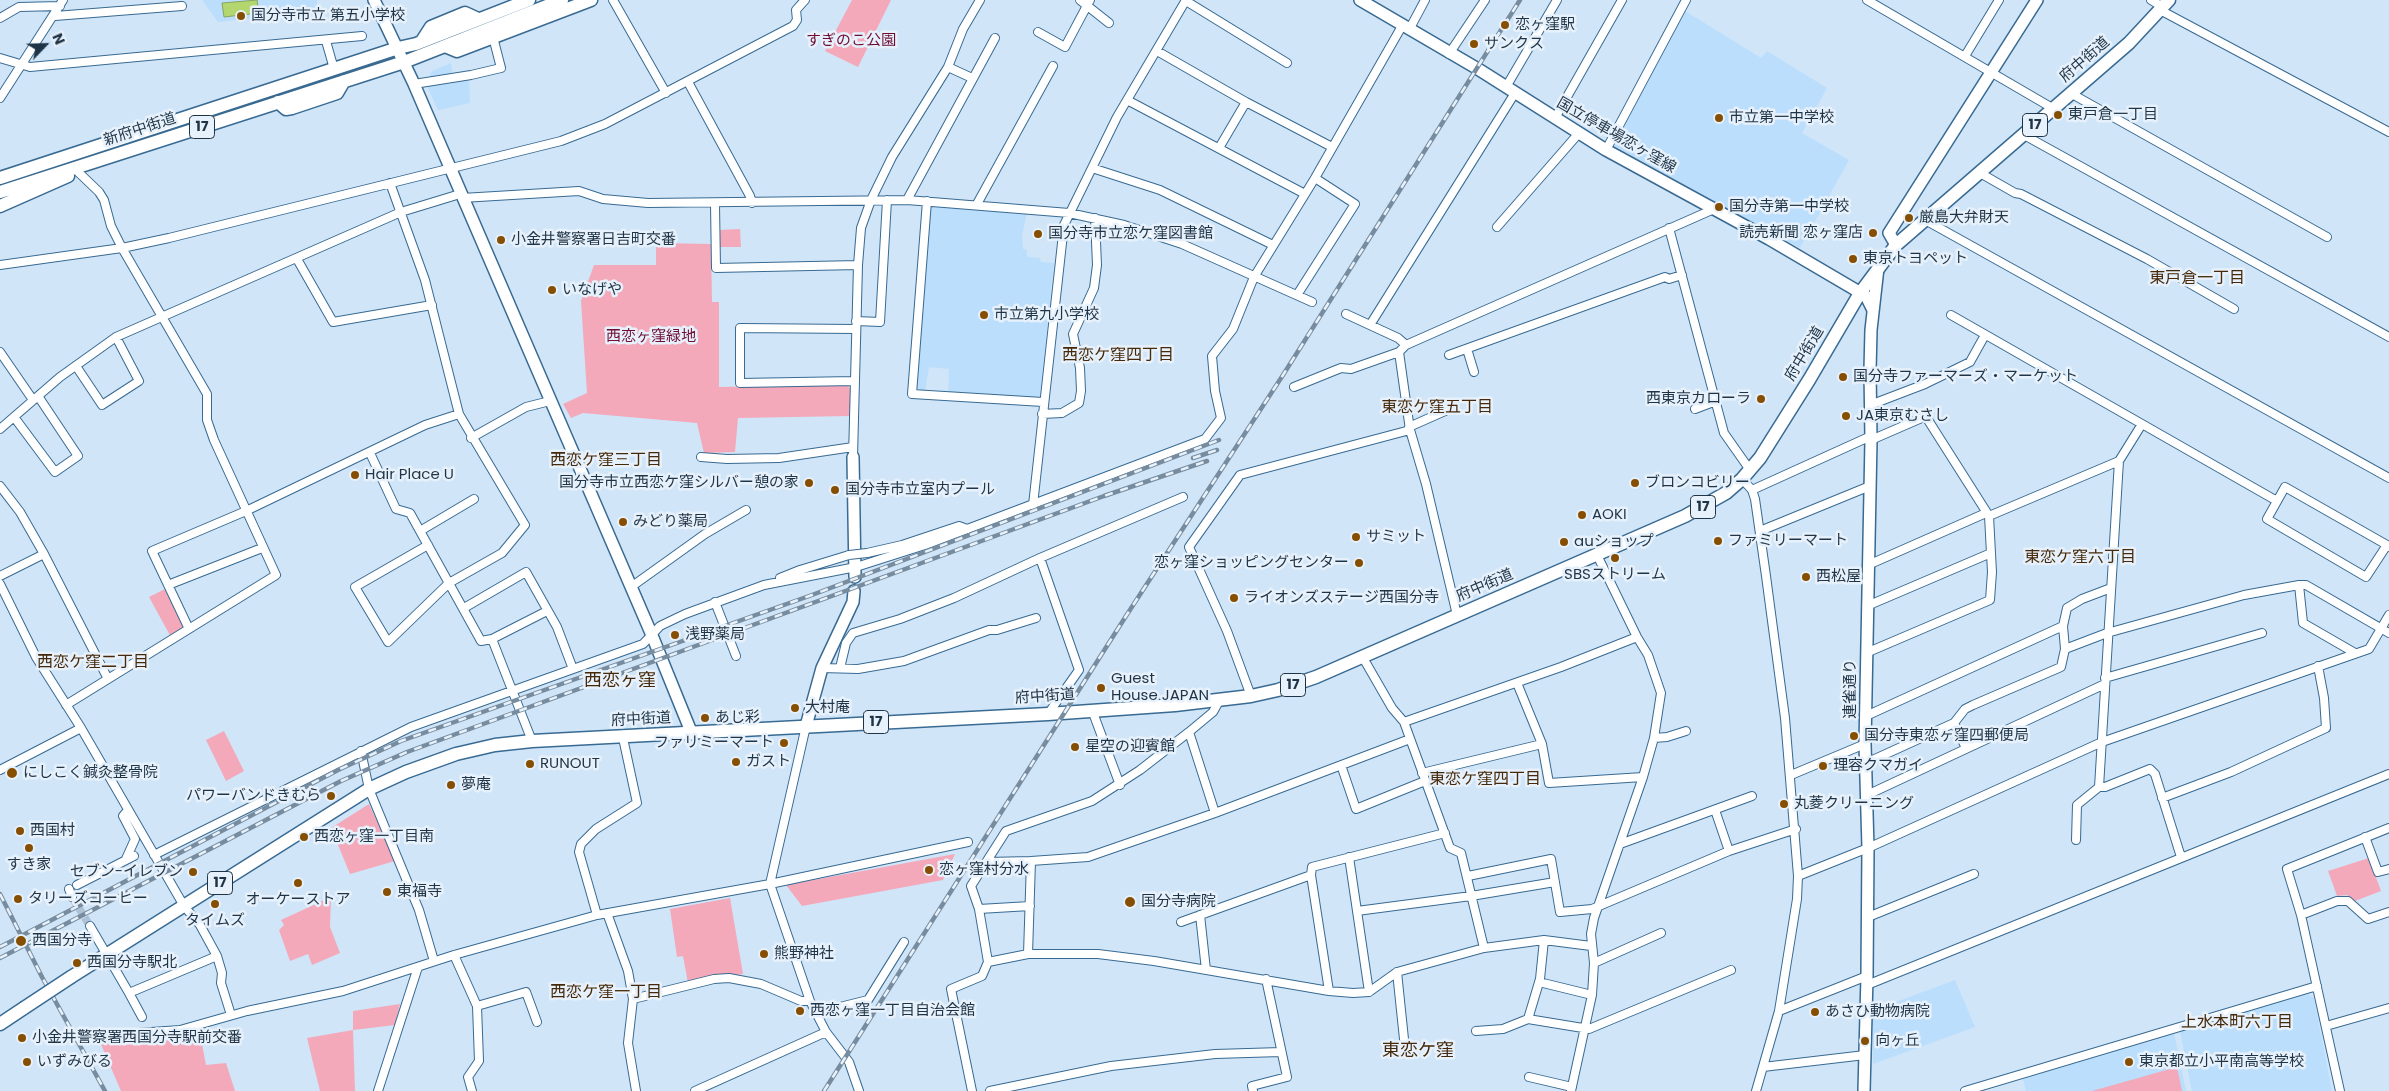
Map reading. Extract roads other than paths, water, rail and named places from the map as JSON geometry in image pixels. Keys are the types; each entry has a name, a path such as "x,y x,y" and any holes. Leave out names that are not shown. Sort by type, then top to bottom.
{"main road":[{"path":"374,0 414,84 652,633 692,734"},
{"name":"新府中街道","path":"3,174 199,114 422,41 528,0"},
{"name":"新府中街道","path":"0,192 404,62 562,0"},
{"path":"445,46 457,51 590,0"},
{"name":"国立停車場恋ヶ窪線","path":"1360,0 1606,150 1714,209 1860,293"},
{"path":"1896,245 1889,232 2038,0"},
{"name":"府中街道","path":"0,1024 106,954 369,789 406,772 456,754 496,745 532,741 623,738 806,726 1048,714 1220,701 1252,696 1310,679 1597,555 1708,504 1746,475 1770,442 1860,293 1878,266 1896,245 2130,43 2164,6"},
{"name":"新府中街道","path":"199,114 269,99 391,60 404,62"},
{"name":"17","path":"0,206 66,178 74,168"},
{"name":"連雀通り","path":"1864,1091 1868,917 1865,744 1870,405 1873,310 1878,266"},
{"path":"1860,293 1870,302 1873,310"},
{"path":"853,452 856,572"},
{"path":"806,726 822,668 853,602 854,591"}],"street":[{"path":"613,0 666,93"},
{"path":"0,265 122,248 169,238 561,142 605,124 793,26 796,20 796,10 805,0"},
{"path":"701,458 779,458 853,452 858,265 861,228 871,200 892,157 948,67 963,29 980,0"},
{"path":"1080,0 1089,2 1109,22"},
{"path":"767,584 856,572 1205,439 1221,418 1214,391 1212,356 1233,329 1254,277 1273,245 1332,147 1425,0"},
{"path":"1448,54 1485,0"},
{"path":"1370,325 1510,90 1557,0"},
{"path":"1555,118 1622,0"},
{"path":"1606,150 1686,0"},
{"path":"1867,0 2054,109"},
{"path":"1964,56 1999,0"},
{"path":"2151,0 2389,132"},
{"path":"1034,505 1043,402 1064,225 1068,213 1127,100 1186,1 1287,63"},
{"path":"1038,32 1065,46 1089,2"},
{"path":"0,98 55,16 61,3"},
{"path":"0,18 19,7 61,3"},
{"path":"55,16 182,6"},
{"path":"0,58 30,67 326,41 362,36"},
{"path":"414,84 472,75 501,68 493,37"},
{"path":"907,200 995,38"},
{"path":"326,41 334,69"},
{"path":"1156,51 1246,102 1332,147"},
{"path":"977,204 1053,66"},
{"path":"948,67 972,78"},
{"path":"688,82 750,196 752,204"},
{"path":"2072,94 2327,237"},
{"path":"1127,100 1304,194"},
{"path":"1219,148 1246,102"},
{"path":"1497,226 1579,133"},
{"path":"2024,135 2389,338"},
{"path":"66,705 276,575 262,548 207,420 206,394 122,248 111,226 104,200 99,192 74,168"},
{"path":"1092,168 1160,190 1273,245"},
{"path":"1980,173 2015,193 2021,194 2147,259 2234,310"},
{"path":"1298,295 1355,204 1315,178"},
{"path":"390,183 432,304 459,414 471,438 525,525 502,553 449,583 388,642 355,587 428,545"},
{"path":"2,424 14,417 76,366 116,337 401,212 461,196 579,191 603,199 648,204 752,204 907,200 977,204 1068,213 1095,218 1182,244 1312,302"},
{"path":"854,381 740,383 740,328 856,325 880,322 887,200"},
{"path":"927,201 912,394 1043,402"},
{"path":"715,204 716,268 858,265"},
{"path":"1294,387 1341,368 1351,369 1399,352 1406,345 1714,209"},
{"path":"1042,414 1062,414 1079,403 1081,391 1080,368 1073,334 1094,288 1097,265 1095,218"},
{"path":"1925,220 2389,478"},
{"path":"1669,228 1724,433 1752,490 1760,531 1792,775 1798,876 1797,899 1779,1011 1756,1091"},
{"path":"297,259 333,322 432,304"},
{"path":"1450,355 1665,277 1669,279 1682,275"},
{"path":"1346,314 1398,338 1406,345"},
{"path":"1951,315 2277,500"},
{"path":"1870,405 1925,384 1970,362 1985,335"},
{"path":"76,366 102,405 139,381 116,337"},
{"path":"1467,349 1474,372"},
{"path":"0,352 78,456 55,472 14,417"},
{"path":"1399,352 1410,428 1426,484 1457,615"},
{"path":"471,438 526,408 550,401"},
{"path":"1695,410 1716,401"},
{"path":"1252,696 1226,631 1188,547 1240,475 1410,428 1454,407"},
{"path":"189,629 152,551 246,511 425,425 459,414"},
{"path":"1752,490 1871,438 1924,417 1928,420 1988,514 1991,553 1990,600 1866,653"},
{"path":"2076,840 2077,805 2099,786 2119,460 2142,424"},
{"path":"370,453 396,509 410,513 481,641 492,640 547,610"},
{"path":"1868,565 2119,460"},
{"path":"0,486 20,512 44,554 108,679"},
{"path":"1760,531 1870,486"},
{"path":"2285,487 2388,546 2366,577 2267,519 2277,500 2285,487"},
{"path":"840,668 846,643 853,633 900,619 954,598 1040,558 1183,497"},
{"path":"420,531 474,499"},
{"path":"631,587 705,534 746,510"},
{"path":"154,855 411,726 643,644 660,626 715,602 800,570 849,555 888,549 959,526 967,529"},
{"path":"168,585 262,548"},
{"path":"1867,606 1991,553"},
{"path":"0,576 44,554"},
{"path":"1529,1077 1571,1089 1592,994 1594,963 1591,946 1594,918 1643,777 1654,738 1661,693 1648,655 1637,637 1597,555"},
{"path":"1040,558 1079,670 1048,714"},
{"path":"464,608 526,572 557,627 573,669"},
{"path":"0,584 30,647 81,728 184,906 200,925 217,956 222,973 221,983 232,1015"},
{"path":"2299,585 2303,624 2355,653"},
{"path":"2065,649 2108,633 2244,595 2299,585 2306,585 2389,633"},
{"path":"1866,764 1954,723 1965,709 2062,668 2065,649 2063,626 2067,608 2082,599 2111,588"},
{"path":"715,602 736,656"},
{"path":"1798,876 1868,848 2102,742 2369,649 2389,615"},
{"path":"822,668 858,669 904,661 989,630 997,630 1036,618"},
{"path":"1866,716 2063,626"},
{"path":"1867,795 2105,681 2262,633"},
{"path":"1404,722 1516,683 1637,637"},
{"path":"492,640 532,741"},
{"path":"1362,656 1392,708 1404,722 1450,848 1461,853 1484,948"},
{"path":"2162,798 2231,772 2326,728 2324,698 2318,666"},
{"path":"1516,683 1542,744 1549,783 1643,777"},
{"path":"972,1091 951,989 982,976 988,962 978,909 971,886 1006,831 1076,808 1120,784 1189,732 1213,712 1220,701"},
{"path":"1092,710 1120,784"},
{"path":"1954,723 1966,748"},
{"path":"806,726 770,884 810,1001 826,1032 846,1057 859,1091"},
{"path":"0,770 81,728"},
{"path":"1654,738 1666,737 1686,731"},
{"path":"1189,732 1215,813"},
{"path":"596,915 579,852 581,844 596,829 636,803 623,738"},
{"path":"987,862 1088,858 1215,813 1410,739"},
{"path":"1422,773 1542,744"},
{"path":"1792,775 1865,744"},
{"path":"361,751 369,789 419,910 434,962"},
{"path":"1340,765 1356,808 1425,781"},
{"path":"2099,786 2105,787 2150,769 2155,774 2181,857"},
{"path":"1779,1011 1867,981 2389,774"},
{"path":"1620,844 1752,796"},
{"path":"77,885 130,857 134,839 123,816 128,810"},
{"path":"1715,810 1729,851"},
{"path":"2340,1091 2301,915 2287,869 2389,828"},
{"path":"1468,876 1551,859 1560,912 1599,906 1729,851 1796,829"},
{"path":"1329,991 1311,875 1312,868 1445,833"},
{"path":"2365,837 2378,872 2389,869"},
{"path":"109,1035 180,1030 232,1015 343,991 454,955 596,915 770,884 968,842"},
{"path":"1349,857 1369,992"},
{"path":"1028,954 1032,861"},
{"path":"1868,917 1974,874"},
{"path":"1181,922 1311,875"},
{"path":"1357,911 1471,896 1555,882"},
{"path":"69,889 72,897"},
{"path":"2301,915 2337,901 2348,901 2368,919 2389,912"},
{"path":"978,909 1030,906"},
{"path":"606,913 628,971 632,999 628,1043 636,1091"},
{"path":"1200,915 1206,970"},
{"path":"90,926 142,1017"},
{"path":"1594,963 1661,934"},
{"path":"988,962 1028,954 1098,954 1266,979 1329,991 1369,992 1397,972 1484,948 1544,940 1591,946"},
{"path":"1528,1019 1539,982 1544,940"},
{"path":"816,1013 868,1000 904,942"},
{"path":"454,955 477,1006 479,1061 468,1077 472,1091"},
{"path":"129,993 217,956"},
{"path":"378,1091 418,967"},
{"path":"1476,1031 1504,1029 1528,1019 1589,1029 1731,970"},
{"path":"1397,972 1404,1040"},
{"path":"632,999 714,979 729,978 761,984 800,1001 810,1001"},
{"path":"1253,1091 1252,1086 1287,1077 1266,979"},
{"path":"1539,982 1592,994"},
{"path":"1965,1091 2317,986"},
{"path":"477,1006 526,992 537,1022"},
{"path":"2326,1026 2389,1008"},
{"path":"695,1091 826,1032"},
{"path":"990,1091 1111,1066 1215,1054 1281,1052"},
{"path":"1763,1067 1865,1055"}],"tunnel":[{"path":"72,897 90,926"}],"railway":[{"path":"824,1091 1126,616 1283,375 1520,0"},
{"path":"0,947 338,770 401,741 812,595 1219,440"},
{"path":"1193,458 1217,450"},
{"path":"0,958 341,781 407,752 1104,496 1207,461"},
{"path":"0,894 42,977 105,1091"}],"place":[{"name":"国分寺市立 第五小学校","path":"241,16"},
{"name":"恋ヶ窪駅","path":"1505,25"},
{"name":"サンクス","path":"1474,44"},
{"name":"東戸倉一丁目","path":"2058,115"},
{"name":"市立第一中学校","path":"1719,118"},
{"name":"国分寺第一中学校","path":"1719,207"},
{"name":"厳島大弁財天","path":"1909,218"},
{"name":"読売新聞 恋ヶ窪店","path":"1873,233"},
{"name":"国分寺市立恋ケ窪図書館","path":"1038,234"},
{"name":"小金井警察署日吉町交番","path":"501,240"},
{"name":"東京トヨペット","path":"1853,259"},
{"name":"いなげや","path":"552,290"},
{"name":"市立第九小学校","path":"984,315"},
{"name":"国分寺ファーマーズ・マーケット","path":"1843,377"},
{"name":"西東京カローラ","path":"1761,399"},
{"name":"JA東京むさし","path":"1846,416"},
{"name":"Hair Place U","path":"355,475"},
{"name":"国分寺市立西恋ケ窪シルバー憩の家","path":"809,483"},
{"name":"ブロンコビリー","path":"1635,483"},
{"name":"国分寺市立室内プール","path":"835,490"},
{"name":"AOKI","path":"1582,515"},
{"name":"みどり薬局","path":"623,522"},
{"name":"サミット","path":"1356,537"},
{"name":"ファミリーマート","path":"1718,541"},
{"name":"auショップ","path":"1564,542"},
{"name":"SBSストリーム","path":"1615,558"},
{"name":"恋ヶ窪ショッピングセンター","path":"1359,563"},
{"name":"西松屋","path":"1806,577"},
{"name":"ライオンズステージ西国分寺","path":"1234,598"},
{"name":"浅野薬局","path":"675,635"},
{"name":"Guest House JAPAN","path":"1101,688"},
{"name":"大村庵","path":"795,708"},
{"name":"あじ彩","path":"705,718"},
{"name":"国分寺東恋ヶ窪四郵便局","path":"1854,736"},
{"name":"ファリミーマート","path":"784,743"},
{"name":"星空の迎賓館","path":"1075,747"},
{"name":"ガスト","path":"736,762"},
{"name":"RUNOUT","path":"530,764"},
{"name":"理容クマガイ","path":"1823,766"},
{"name":"にしこく鍼灸整骨院","path":"12,773"},
{"name":"夢庵","path":"451,785"},
{"name":"パワーバンドきむら","path":"331,796"},
{"name":"丸菱クリーニング","path":"1784,804"},
{"name":"西国村","path":"20,831"},
{"name":"西恋ヶ窪一丁目南","path":"304,837"},
{"name":"すき家","path":"29,848"},
{"name":"恋ヶ窪村分水","path":"929,870"},
{"name":"セブン-イレブン","path":"193,872"},
{"name":"オーケーストア","path":"298,883"},
{"name":"東福寺","path":"387,892"},
{"name":"タリーズコーヒー","path":"18,899"},
{"name":"国分寺病院","path":"1130,902"},
{"name":"タイムズ","path":"215,904"},
{"name":"西国分寺","path":"21,941"},
{"name":"熊野神社","path":"764,954"},
{"name":"西国分寺駅北","path":"77,963"},
{"name":"西恋ヶ窪一丁目自治会館","path":"800,1011"},
{"name":"あさひ動物病院","path":"1815,1012"},
{"name":"小金井警察署西国分寺駅前交番","path":"22,1038"},
{"name":"向ヶ丘","path":"1865,1041"},
{"name":"いずみびる","path":"27,1062"},
{"name":"東京都立小平南高等学校","path":"2129,1062"}],"district":[{"name":"東戸倉一丁目","path":"2197,279"},
{"name":"西恋ケ窪四丁目","path":"1118,356"},
{"name":"東恋ケ窪五丁目","path":"1437,408"},
{"name":"西恋ケ窪三丁目","path":"606,461"},
{"name":"東恋ケ窪六丁目","path":"2080,558"},
{"name":"西恋ケ窪二丁目","path":"93,663"},
{"name":"西恋ヶ窪","path":"620,681"},
{"name":"東恋ケ窪四丁目","path":"1485,780"},
{"name":"西恋ケ窪一丁目","path":"606,993"},
{"name":"上水本町六丁目","path":"2237,1023"},
{"name":"東恋ケ窪","path":"1418,1051"}],"park label":[{"name":"すぎのこ公園","path":"851,41"},
{"name":"西恋ヶ窪緑地","path":"651,337"}]}
